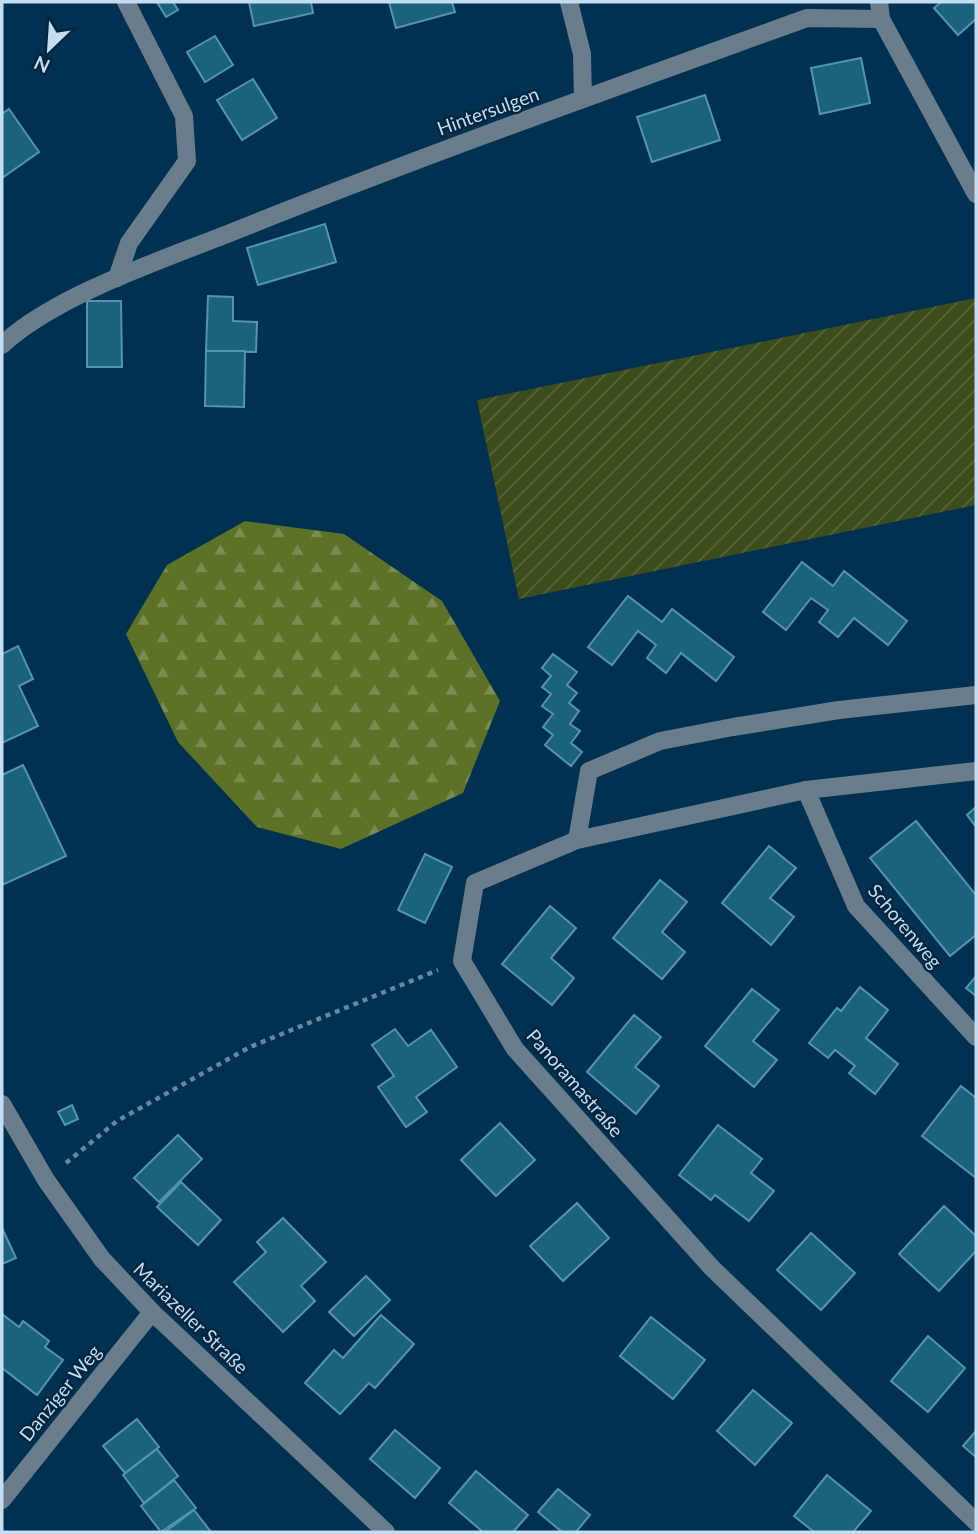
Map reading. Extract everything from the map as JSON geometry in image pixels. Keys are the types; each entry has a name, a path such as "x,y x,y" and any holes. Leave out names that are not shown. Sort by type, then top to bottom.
{"street":[{"path":"117,278 129,243 187,161 184,116 125,2"},
{"path":"569,2 582,54 583,99"},
{"name":"Hintersulgen","path":"2,345 20,327 117,278 386,170 807,18 880,10 976,194"},
{"path":"577,840 589,771 660,741 839,709 976,695"},
{"path":"462,961 475,883 577,840 806,790 976,771"},
{"name":"Schorenweg","path":"806,790 856,906 976,1037"},
{"name":"Panoramastraße","path":"462,961 515,1049 712,1268 976,1522"},
{"name":"Mariazeller Straße","path":"2,1104 46,1180 102,1259 367,1525 386,1532"},
{"name":"Danziger Weg","path":"2,1500 152,1312"}],"path":[{"path":"46,1180 117,1121 250,1047 462,961"}],"green space":[{"path":"976,298 976,505 519,599 477,400"},
{"path":"245,521 344,534 442,601 500,701 463,793 341,849 257,827 178,742 126,634 167,565"}],"building":[{"path":"157,2 173,2 178,10 166,17"},
{"path":"249,2 311,2 313,13 254,26"},
{"path":"389,2 452,2 455,12 396,28"},
{"path":"941,2 976,2 976,19 958,35 934,8"},
{"path":"215,36 233,65 205,82 187,52"},
{"path":"861,58 870,103 820,114 811,68"},
{"path":"253,79 277,118 242,140 217,100"},
{"path":"705,95 720,140 652,162 637,117"},
{"path":"9,109 39,152 2,178 2,114"},
{"path":"325,224 336,262 258,285 247,248"},
{"path":"208,296 233,297 233,321 257,322 256,352 206,351"},
{"path":"87,301 121,301 122,367 87,367"},
{"path":"206,351 245,351 244,407 205,406"},
{"path":"802,562 833,586 844,571 907,621 888,645 854,618 838,637 819,622 828,610 811,598 786,630 763,612"},
{"path":"628,596 662,622 672,609 734,657 716,681 681,653 666,673 647,658 656,645 638,631 612,665 588,647"},
{"path":"18,646 33,679 19,686 38,726 2,743 2,654"},
{"path":"553,654 577,672 567,685 577,693 569,703 579,711 570,724 580,731 571,743 582,752 571,766 545,745 553,735 543,727 553,714 542,706 551,694 542,687 551,676 542,668"},
{"path":"23,765 66,856 2,885 2,775"},
{"path":"976,807 976,827 967,815"},
{"path":"916,821 976,895 976,935 950,956 870,858"},
{"path":"769,846 796,868 770,898 794,917 771,945 722,903"},
{"path":"425,854 452,867 425,923 398,910"},
{"path":"660,880 687,902 662,932 685,952 662,979 613,938"},
{"path":"550,906 576,928 551,958 574,978 552,1005 502,964"},
{"path":"976,976 976,996 966,988"},
{"path":"860,987 888,1010 866,1038 898,1064 875,1094 849,1073 855,1066 835,1050 828,1058 809,1043 837,1008 841,1011"},
{"path":"752,989 779,1010 753,1041 777,1060 754,1087 705,1046"},
{"path":"634,1015 661,1037 635,1067 659,1086 636,1114 587,1072"},
{"path":"395,1029 408,1046 431,1030 457,1067 416,1097 427,1112 406,1127 378,1087 394,1076 372,1045"},
{"path":"961,1086 976,1098 976,1178 922,1136"},
{"path":"72,1105 78,1119 65,1125 58,1112"},
{"path":"500,1123 535,1160 496,1196 461,1160"},
{"path":"718,1125 762,1159 751,1173 774,1191 749,1221 715,1195 711,1200 679,1175"},
{"path":"178,1135 202,1159 159,1202 134,1178"},
{"path":"181,1182 221,1220 198,1245 157,1207"},
{"path":"577,1203 609,1238 563,1281 530,1246"},
{"path":"944,1206 976,1236 976,1251 939,1291 899,1254"},
{"path":"283,1218 326,1262 301,1286 315,1301 283,1332 234,1282 266,1252 257,1242"},
{"path":"2,1228 16,1258 2,1264"},
{"path":"811,1233 855,1273 821,1310 777,1270"},
{"path":"366,1276 390,1300 354,1336 329,1312"},
{"path":"2,1314 19,1327 23,1321 49,1341 45,1347 63,1360 37,1395 2,1368"},
{"path":"381,1315 414,1344 375,1388 369,1383 340,1414 305,1383 334,1350 343,1358"},
{"path":"651,1317 705,1360 673,1399 620,1356"},
{"path":"928,1336 965,1368 928,1412 891,1381"},
{"path":"753,1390 792,1423 755,1465 717,1431"},
{"path":"137,1419 159,1447 125,1473 103,1446"},
{"path":"395,1430 440,1468 415,1498 370,1459"},
{"path":"976,1431 976,1457 963,1446"},
{"path":"157,1449 178,1476 144,1503 123,1475"},
{"path":"476,1471 528,1515 513,1532 483,1532 449,1503"},
{"path":"827,1475 871,1511 853,1532 814,1532 794,1516"},
{"path":"174,1480 196,1508 161,1532 141,1506"},
{"path":"558,1489 590,1515 576,1532 562,1532 538,1512"},
{"path":"194,1510 211,1532 165,1532"}]}
